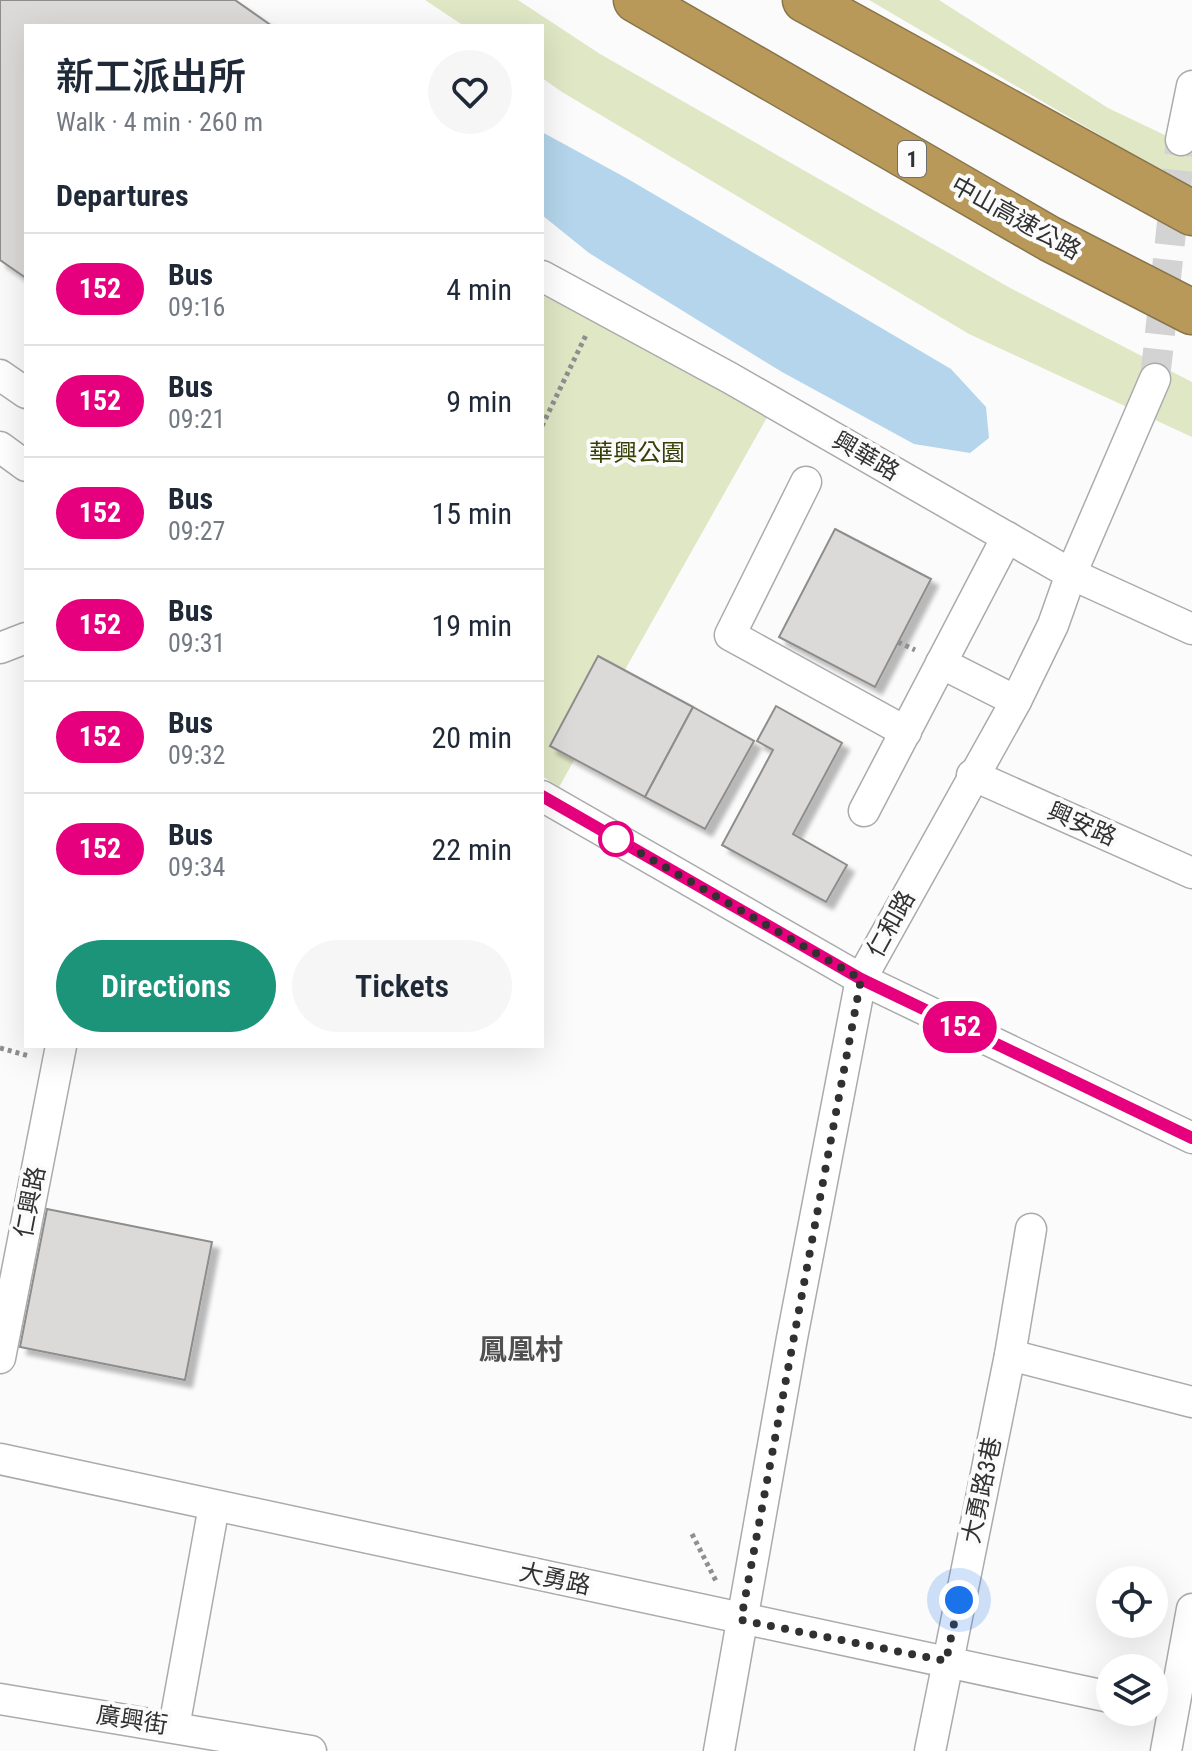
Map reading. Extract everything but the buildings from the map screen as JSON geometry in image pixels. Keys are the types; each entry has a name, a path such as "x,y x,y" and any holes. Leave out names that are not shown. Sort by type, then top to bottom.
{"highway":[{"name":"中山高速公路","path":"636,0 1050,239 1192,312"},
{"path":"805,0 1192,213"}],"street":[{"path":"1181,140 1192,86"},
{"name":"興華路","path":"544,277 730,378 1071,574 1192,629"},
{"path":"0,375 24,392"},
{"name":"仁和路","path":"719,1751 861,979 1016,701 1053,625 1071,574 1155,379"},
{"path":"0,447 24,465"},
{"path":"806,482 730,635 906,732"},
{"path":"864,811 1007,537"},
{"path":"0,648 24,639"},
{"path":"941,663 1016,701"},
{"name":"興安路","path":"972,775 1192,873"},
{"path":"544,797 861,979 1192,1138"},
{"name":"仁興路","path":"0,1358 61,1048"},
{"name":"大勇路3巷","path":"930,1751 1010,1355 1031,1229"},
{"path":"1010,1355 1192,1402"},
{"name":"大勇路","path":"0,1459 1096,1694"},
{"path":"174,1727 214,1506"},
{"path":"1166,1751 1192,1609"},
{"name":"廣興街","path":"0,1699 174,1727 252,1745 311,1751"}],"path":[{"path":"544,422 592,322"},
{"path":"692,1534 721,1590"}],"green space":[{"path":"425,0 518,0 600,54 1012,289 1192,382 1192,437 969,334 562,92 544,79 544,24 461,24"},
{"path":"869,0 939,0 1108,108 1192,148 1192,189"},
{"name":"華興公園","path":"544,296 770,412 559,787 544,777"}],"water":[{"path":"544,133 628,179 951,369 986,407 989,438 970,453 914,444 782,372 589,253 544,217"}],"tunnel":[{"path":"1155,379 1181,140"}],"bus line":[{"name":"152","path":"544,797 861,979 1192,1138"}],"district":[{"name":"鳳凰村","path":"521,1349"}],"route":[{"path":"616,839 861,979 741,1620 946,1661 959,1600"}]}
